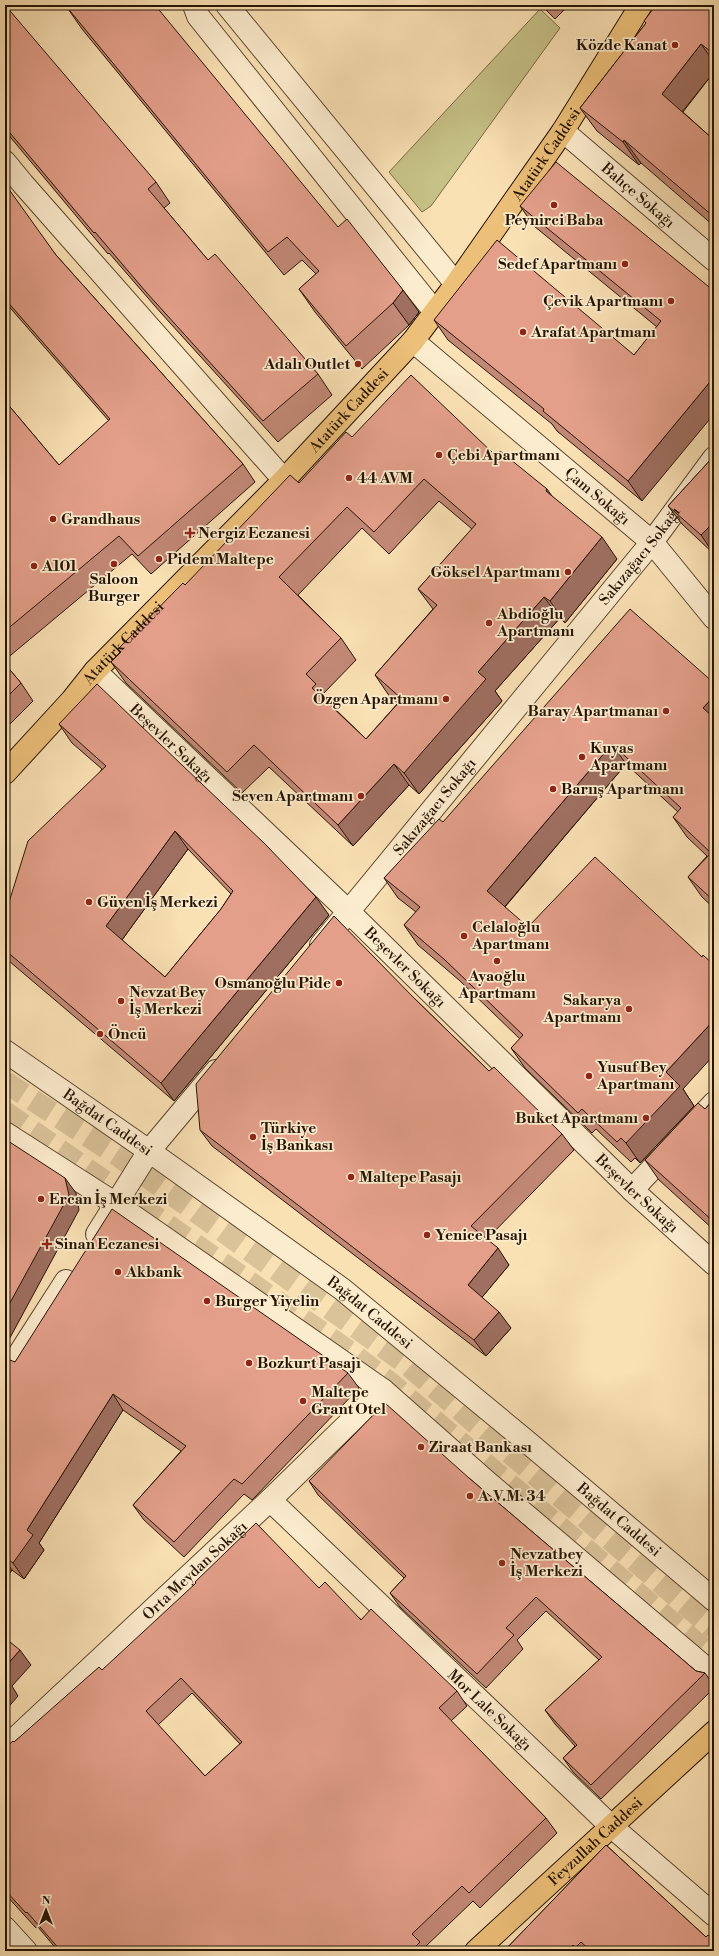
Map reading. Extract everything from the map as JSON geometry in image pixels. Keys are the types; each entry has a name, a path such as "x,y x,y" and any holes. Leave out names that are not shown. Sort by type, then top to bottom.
{"main road":[{"name":"Atatürk Caddesi","path":"5,773 72,700 95,671 284,480 413,341 456,284 563,131 641,5"},
{"name":"Feyzullah Caddesi","path":"476,1951 714,1732"}],"street":[{"path":"194,5 198,16 435,312"},
{"path":"227,5 456,284"},
{"name":"Bahçe Sokağı","path":"563,131 714,260"},
{"path":"5,162 14,190 284,480"},
{"name":"Çam Sokağı","path":"413,341 652,542 714,618"},
{"name":"Sakızağacı Sokağı","path":"308,961 652,542 714,458"},
{"name":"Beşevler Sokağı","path":"95,671 349,912 632,1190 714,1264"},
{"name":"Bağdat Caddesi","path":"5,1051 149,1151 342,1289 525,1440 714,1600"},
{"path":"5,1376 149,1151 231,1053"},
{"path":"632,1190 714,1103"},
{"path":"5,1133 116,1204 382,1390 714,1676"},
{"name":"Orta Meydan Sokağı","path":"5,1748 270,1500 382,1390"},
{"name":"Mor Lale Sokağı","path":"270,1500 612,1827 714,1915"},
{"path":"5,1928 26,1951"}],"shaded area":[{"path":"540,9 560,28 431,206 422,212 389,172"}],"building":[{"path":"5,5 156,182 148,189 208,260 215,254 318,374 263,421 146,292 95,232 94,233 5,127 5,56 9,53 5,46"},
{"path":"155,5 338,227 347,219 403,290 393,303 346,346 299,289 319,271 287,237 268,252 66,6"},
{"path":"656,5 714,5 714,54 701,44 662,94 714,140 714,217 624,140 623,142 580,108 646,23 644,21"},
{"path":"556,162 714,291 714,377 628,481 543,411 544,409 434,320 497,240 634,355 661,321 520,206"},
{"path":"8,188 56,255 243,464 138,556 119,536 5,631 5,401 59,465 110,419 5,299 5,190"},
{"path":"411,375 496,456 500,451 547,489 546,491 602,537 550,601 544,597 478,672 486,679 404,773 394,764 338,825 254,745 227,772 111,662 121,652 118,649 183,583 185,585 290,475 299,483 346,432 352,437","holes":["424,479 476,524 418,589 437,605 375,675 402,699 366,739 312,688 316,684 306,674 341,638 279,577 347,507 374,532"]},
{"path":"714,456 714,522 701,535 668,506"},
{"path":"630,609 714,683 714,696 703,708 714,718 714,901 688,877 711,853 673,817 681,808 612,744 487,891 528,927 595,857 702,957 703,955 714,965 714,1020 666,1072 680,1086 626,1143 621,1138 617,1142 582,1109 578,1113 511,1048 523,1035 445,960 404,925 420,907 384,878 439,819 443,822"},
{"path":"5,664 21,683 5,699"},
{"path":"97,684 265,844 316,897 161,1083 5,950 5,915 28,841 106,766 59,724","holes":["175,831 233,891 221,909 165,977 106,926"]},
{"path":"334,916 414,998 489,1071 494,1067 562,1134 471,1226 498,1248 468,1285 499,1312 474,1340 200,1130 196,1084"},
{"path":"714,1099 714,1222 645,1160 698,1103 705,1109"},
{"name":"Ercan İş Merkezi","path":"5,1139 65,1178 69,1195 5,1312"},
{"path":"112,1209 348,1373 242,1484 234,1479 174,1542 133,1505 186,1446 113,1394 27,1530 33,1535 13,1563 5,1557 5,1366 10,1360 15,1362"},
{"path":"385,1403 469,1478 696,1671 705,1673 591,1785 563,1758 577,1745 545,1710 602,1657 536,1597 506,1628 514,1635 477,1674 390,1593 406,1576 309,1481"},
{"path":"256,1523 319,1588 325,1582 361,1620 371,1609 457,1691 439,1708 546,1818 469,1893 462,1886 412,1934 420,1942 411,1951 93,1951 89,1947 84,1951 61,1951 27,1912 26,1913 5,1890 5,1748 13,1741 14,1742 99,1667 102,1670 196,1583 195,1582","holes":["181,1678 242,1742 205,1776 146,1711"]},
{"path":"5,1638 20,1650 5,1667"},
{"path":"606,1845 706,1937 708,1935 714,1940 714,1951 591,1951 581,1942 575,1948 573,1945 567,1951 504,1951"}],"tunnel":[{"path":"5,1082 120,1157 408,1365 714,1629"},
{"path":"5,1112 350,1352 389,1382 714,1658"}],"place":[{"name":"Közde Kanat","path":"675,45"},
{"name":"Peynirci Baba","path":"554,205"},
{"name":"Sedef Apartmanı","path":"625,264"},
{"name":"Çevik Apartmanı","path":"671,301"},
{"name":"Arafat Apartmanı","path":"523,332"},
{"name":"Adalı Outlet","path":"358,364"},
{"name":"Çebi Apartmanı","path":"439,455"},
{"name":"44 AVM","path":"349,478"},
{"name":"Grandhaus","path":"53,519"},
{"name":"Nergiz Eczanesi","path":"190,533"},
{"name":"Pidem Maltepe","path":"159,559"},
{"name":"Saloon Burger","path":"114,564"},
{"name":"A101","path":"34,566"},
{"name":"Göksel Apartmanı","path":"568,572"},
{"name":"Abdioğlu Apartmanı","path":"489,623"},
{"name":"Özgen Apartmanı","path":"446,699"},
{"name":"Baray Apartmanaı","path":"666,711"},
{"name":"Kuyas Apartmanı","path":"582,757"},
{"name":"Barıış Apartmanı","path":"553,789"},
{"name":"Seven Apartmanı","path":"361,796"},
{"name":"Güven İş Merkezi","path":"89,902"},
{"name":"Celaloğlu Apartmanı","path":"464,936"},
{"name":"Ayaoğlu Apartmanı","path":"497,961"},
{"name":"Osmanoğlu Pide","path":"339,983"},
{"name":"Nevzat Bey İş Merkezi","path":"121,1001"},
{"name":"Sakarya Apartmanı","path":"629,1009"},
{"name":"Öncü","path":"100,1034"},
{"name":"Yusuf Bey Apartmanı","path":"589,1076"},
{"name":"Buket Apartmanı","path":"646,1118"},
{"name":"Türkiye İş Bankası","path":"253,1137"},
{"name":"Maltepe Pasajı","path":"351,1177"},
{"name":"Ercan İş Merkezi","path":"41,1199"},
{"name":"Yenice Pasajı","path":"427,1235"},
{"name":"Sinan Eczanesi","path":"47,1244"},
{"name":"Akbank","path":"118,1272"},
{"name":"Burger Yiyelin","path":"207,1301"},
{"name":"Bozkurt Pasajı","path":"249,1363"},
{"name":"Maltepe Grant Otel","path":"303,1401"},
{"name":"Ziraat Bankası","path":"421,1447"},
{"name":"A.V.M. 34","path":"470,1496"},
{"name":"Nevzatbey İş Merkezi","path":"502,1563"}]}
